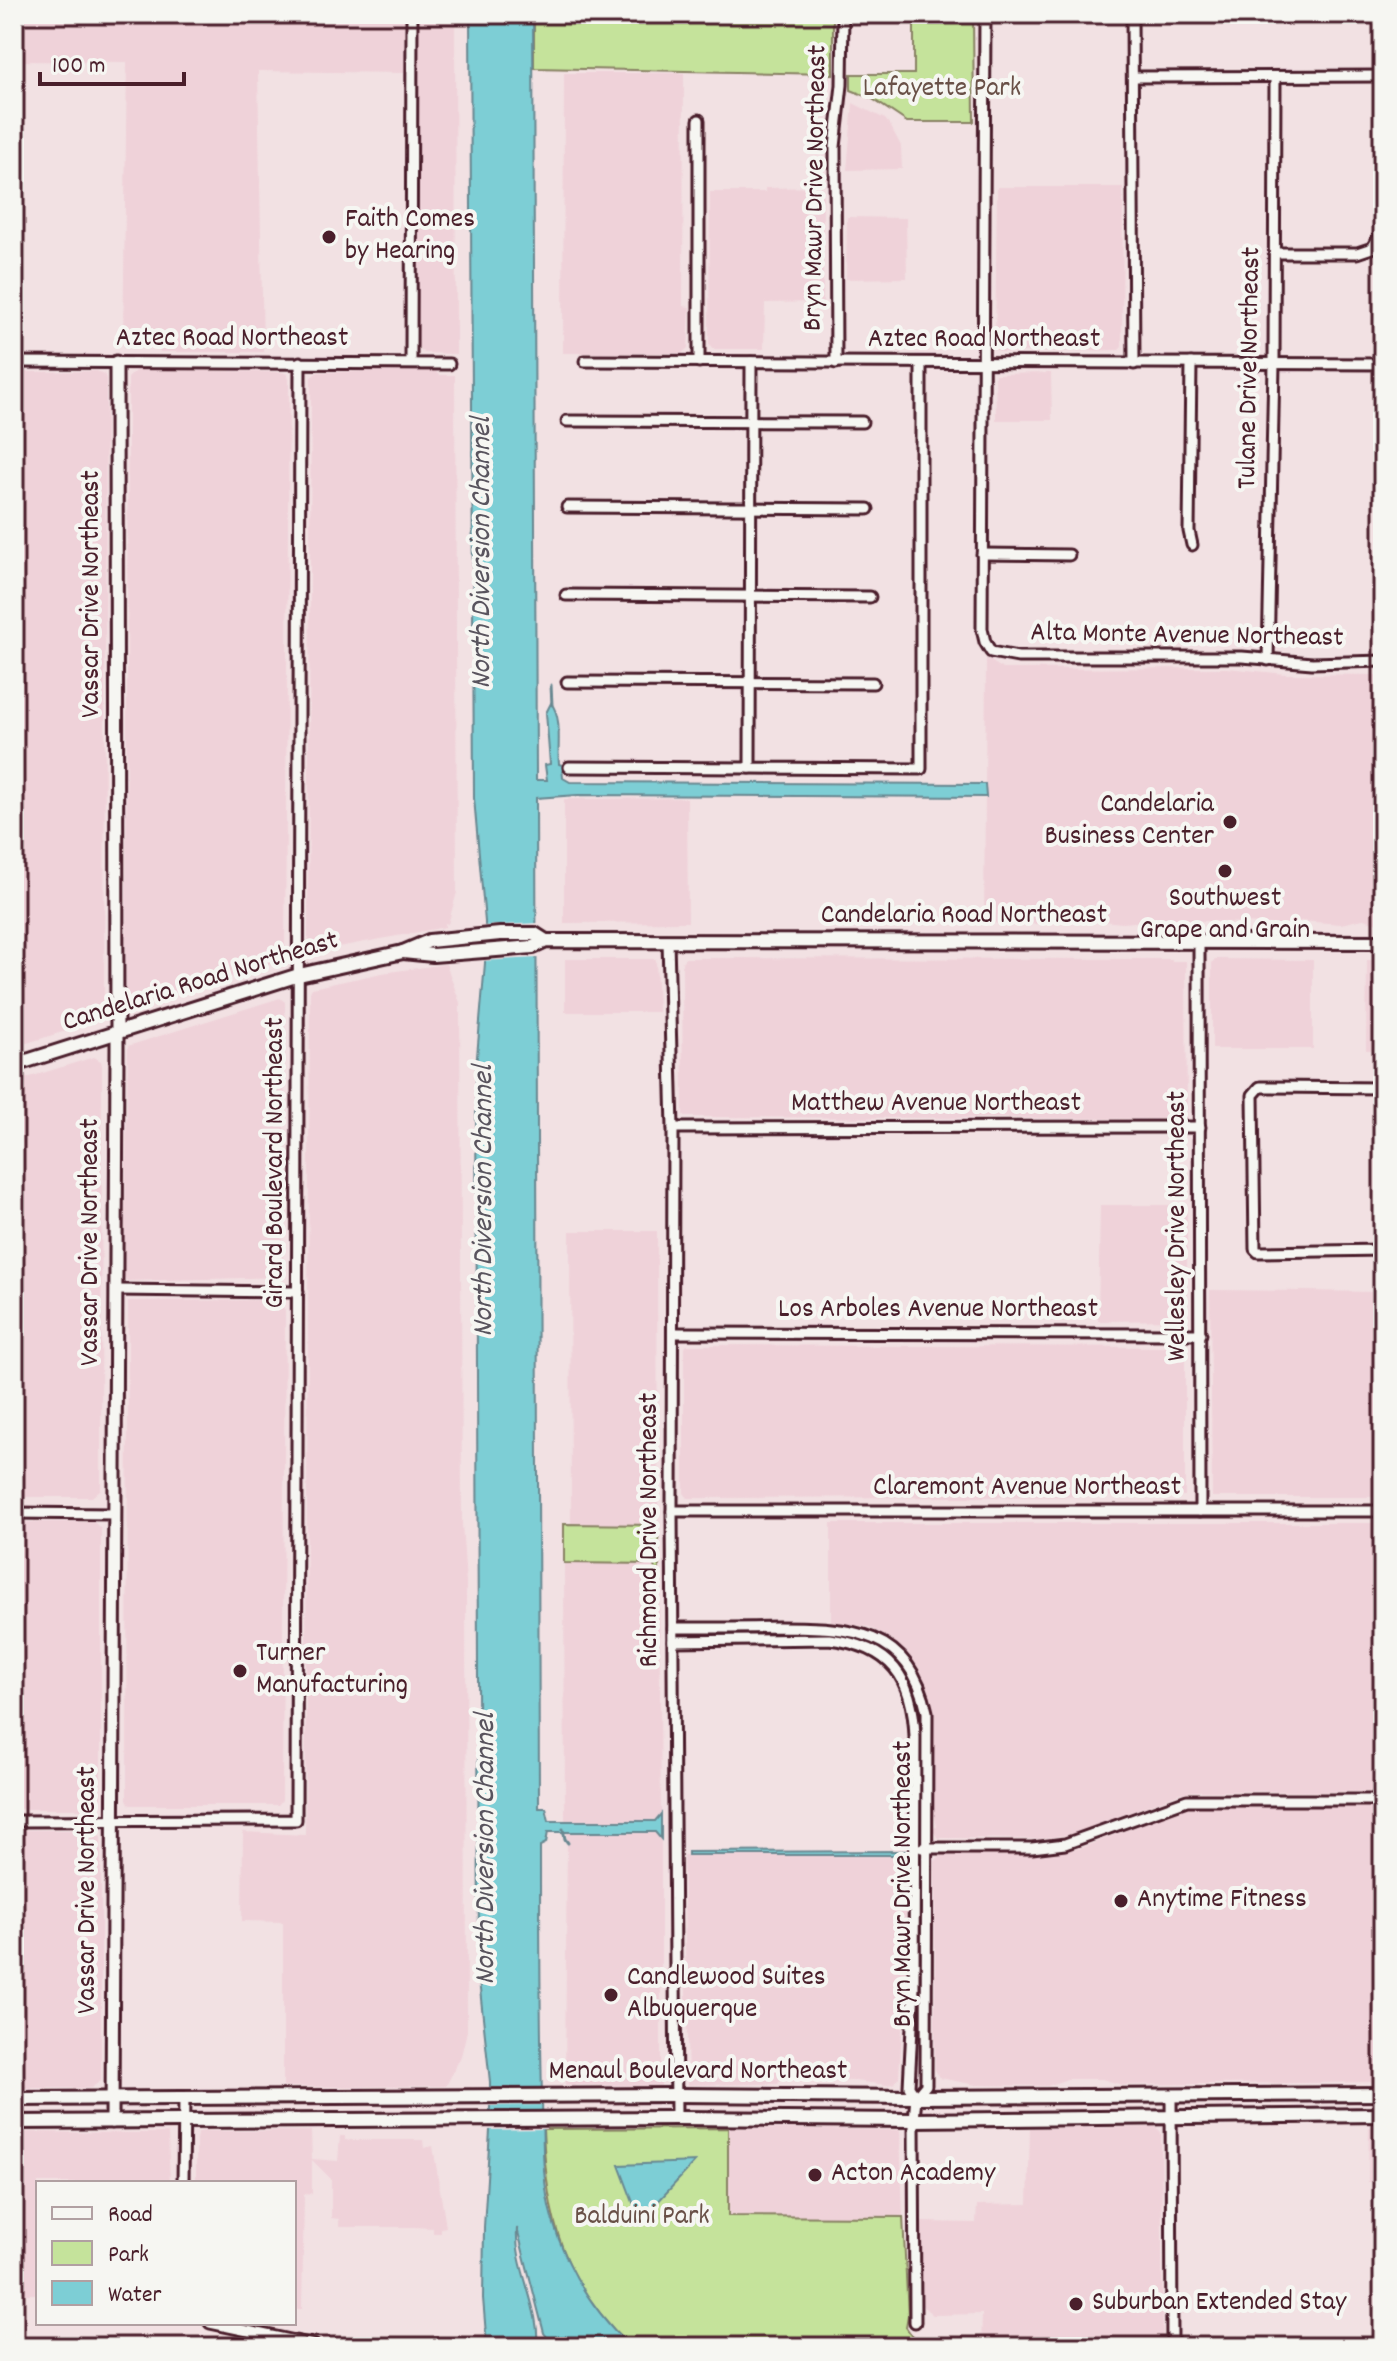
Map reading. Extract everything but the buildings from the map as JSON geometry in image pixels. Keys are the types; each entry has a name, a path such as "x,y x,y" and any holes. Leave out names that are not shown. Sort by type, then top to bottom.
{"main road":[{"name":"Candelaria Road Northeast","path":"14,1065 299,975 403,952 429,941 535,934 546,941"},
{"name":"Candelaria Road Northeast","path":"403,952 433,955 533,947 546,941 1383,942"},
{"name":"Menaul Boulevard Northeast","path":"14,2099 1383,2094"},
{"name":"Menaul Boulevard Northeast","path":"14,2122 676,2118 914,2120 1383,2115"}],"street":[{"path":"411,363 412,14"},
{"name":"Bryn Mawr Drive Northeast","path":"836,363 835,147 842,85 843,14"},
{"path":"985,14 982,554 1069,555"},
{"path":"1132,14 1134,364"},
{"path":"1133,77 1383,76"},
{"name":"Tulane Drive Northeast","path":"1268,660 1274,364 1275,77"},
{"path":"699,120 699,362"},
{"path":"1275,253 1357,253 1372,248 1383,230"},
{"name":"Aztec Road Northeast","path":"585,361 1383,364"},
{"name":"Aztec Road Northeast","path":"14,362 449,364"},
{"name":"Vassar Drive Northeast","path":"112,2122 117,1034 116,362"},
{"name":"Girard Boulevard Northeast","path":"114,1821 296,1820 300,362"},
{"path":"750,768 751,362"},
{"path":"569,767 921,769 921,363"},
{"path":"1191,363 1189,531 1192,545"},
{"path":"567,421 862,422"},
{"path":"567,507 868,509"},
{"name":"Alta Monte Avenue Northeast","path":"982,554 982,629 991,652 1018,657 1242,657 1312,663 1383,661"},
{"path":"566,595 870,597"},
{"path":"567,682 873,683"},
{"name":"Richmond Drive Northeast","path":"668,941 673,1128 676,2118"},
{"name":"Wellesley Drive Northeast","path":"1199,942 1200,1511"},
{"path":"1383,1088 1260,1087 1253,1095 1253,1125 1254,1243 1258,1252 1383,1250"},
{"name":"Matthew Avenue Northeast","path":"673,1128 1200,1127"},
{"path":"116,1290 298,1292"},
{"name":"Los Arboles Avenue Northeast","path":"674,1333 1201,1334"},
{"name":"Claremont Avenue Northeast","path":"672,1511 1383,1511"},
{"path":"14,1513 113,1514"},
{"name":"Bryn Mawr Drive Northeast","path":"673,1628 818,1627 855,1631 873,1636 897,1653 912,1670 922,1690 927,1712 926,2085 916,2097 914,2120 915,2322"},
{"name":"Bryn Mawr Drive Northeast","path":"673,1641 829,1639 853,1642 880,1654 900,1675 914,1712 914,1987 909,2087 916,2097"},
{"path":"915,1848 1032,1848 1065,1844 1187,1800 1383,1800"},
{"path":"14,1821 114,1821"},
{"path":"1171,2095 1172,2347"},
{"path":"183,2181 184,2098"},
{"path":"219,2325 314,2345"}],"shaded area":[{"path":"14,14 404,14 404,73 258,71 263,352 160,352 159,349 123,348 127,62 14,61"},
{"path":"416,14 455,14 456,354 424,353 414,342"},
{"path":"564,73 684,73 683,306 690,307 688,348 682,353 563,353"},
{"path":"853,103 885,119 890,125 901,146 902,169 847,170"},
{"path":"823,187 823,302 765,303 764,349 712,349 709,344 710,192 765,192 765,188"},
{"path":"997,187 1123,187 1122,347 1119,350 1002,352 995,349"},
{"path":"847,217 906,218 907,278 846,279"},
{"path":"136,370 282,372 289,379 285,958 135,1007 126,1001 128,378"},
{"path":"97,371 104,374 106,379 104,1012 98,1021 14,1047 14,372"},
{"path":"435,371 439,375 455,375 457,892 445,927 312,950 308,937 311,377 318,372"},
{"path":"1051,373 1052,420 996,420 995,374"},
{"path":"986,658 1003,669 1227,668 1286,674 1383,675 1383,924 1363,919 1341,924 1301,921 1282,925 1168,919 1123,923 1080,919 1037,924 984,923"},
{"path":"687,798 688,922 564,923 564,799"},
{"path":"685,958 1186,961 1187,1119 686,1117 683,1115 682,962"},
{"path":"565,959 656,959 658,1012 565,1012"},
{"path":"1215,959 1313,960 1313,1049 1212,1049 1212,963"},
{"path":"1367,960 1383,960 1383,1050 1366,1050"},
{"path":"446,964 460,1003 467,2031 461,2056 446,2086 283,2087 283,1922 242,1921 243,1832 305,1835 310,992 312,988 382,973"},
{"path":"280,998 285,1002 283,1277 127,1281 124,1277 128,1046"},
{"path":"94,1057 101,1061 102,1066 101,1489 92,1497 14,1497 14,1082"},
{"path":"1100,1205 1187,1205 1187,1317 1184,1320 1098,1321"},
{"path":"570,1231 657,1231 658,1525 571,1524"},
{"path":"1210,1290 1383,1292 1383,1497 1212,1497"},
{"path":"277,1300 285,1310 282,1800 278,1805 130,1805 127,1799 128,1301"},
{"path":"687,1345 1177,1347 1185,1351 1185,1496 688,1498 684,1493 684,1349"},
{"path":"14,1522 94,1522 101,1529 101,1802 94,1809 14,1809"},
{"path":"831,1523 1383,1523 1383,1792 1193,1791 1180,1793 1073,1834 1038,1839 938,1838 933,1831 933,1827 937,1827 934,1813 933,1710 929,1690 919,1668 891,1639 869,1627 831,1621"},
{"path":"564,1563 654,1564 656,1572 659,1572 661,1814 655,1821 565,1821"},
{"path":"1383,1805 1383,2082 1122,2085 1102,2079 1067,2079 1048,2086 976,2085 940,2078 935,2070 935,1861 941,1855 1040,1855 1081,1848 1188,1806"},
{"path":"14,1830 92,1830 101,1837 101,2081 91,2088 14,2088"},
{"path":"567,1832 655,1832 661,1839 661,2086 565,2085"},
{"path":"683,1855 906,1855 906,1967 899,2077 895,2083 782,2078 778,2084 688,2085"},
{"path":"1156,2127 1161,2132 1163,2347 981,2347 982,2314 933,2315 921,2305 921,2222 976,2223 977,2205 1028,2204 1030,2128"},
{"path":"1369,2127 1383,2127 1383,2182 1368,2182"},
{"name":"Acton Academy","path":"728,2128 900,2130 903,2217 728,2216"},
{"path":"202,2131 311,2131 312,2159 338,2161 340,2136 345,2136 345,2140 423,2140 424,2148 433,2146 446,2227 441,2228 441,2233 433,2233 433,2228 339,2227 339,2219 331,2218 331,2179 312,2160 312,2193 304,2194 302,2309 296,2309 296,2181 196,2181 197,2134"},
{"path":"14,2132 168,2133 170,2181 36,2181 36,2294 14,2294"}],"green space":[{"path":"534,14 833,14 833,74 534,68"},
{"name":"Lafayette Park","path":"914,14 973,14 974,122 907,122 871,98 851,90 851,74 914,74"},
{"path":"564,1524 658,1525 659,1572 655,1571 654,1564 564,1563"},
{"name":"Balduini Park","path":"728,2128 728,2216 903,2217 906,2327 912,2336 912,2347 631,2347 608,2322 589,2298 563,2248 549,2193 543,2129"}],"water":[{"name":"North Diversion Channel","path":"470,14 533,14 536,780 547,780 545,765 550,764 546,713 551,703 557,716 559,764 562,765 563,778 570,782 985,784 986,797 578,795 536,798 539,1808 546,1808 549,1821 655,1821 661,1814 661,1839 655,1832 548,1832 546,1843 540,1846 543,2158 548,2203 573,2272 593,2304 631,2347 555,2347 544,2333 517,2228 519,2258 535,2318 537,2347 487,2347 483,2298 490,2082 479,1980 476,1068 485,963 485,922 474,798"},
{"path":"906,1851 906,1855 688,1855 688,1852"},
{"path":"695,2162 640,2221 619,2165"}],"pier":[{"path":"539,923 539,958 481,961 481,926"},
{"path":"486,2087 546,2087 546,2105 486,2106"},
{"path":"486,2111 546,2111 546,2129 486,2130"}],"waterway":[{"path":"551,685 552,705"},
{"path":"563,1829 568,1843"}],"place":[{"name":"Faith Comes by Hearing","path":"329,237"},
{"name":"Candelaria Business Center","path":"1230,822"},
{"name":"Southwest Grape and Grain","path":"1225,871"},
{"name":"Turner Manufacturing","path":"240,1671"},
{"name":"Anytime Fitness","path":"1121,1901"},
{"name":"Candlewood Suites Albuquerque","path":"611,1995"},
{"name":"Acton Academy","path":"815,2175"},
{"name":"Suburban Extended Stay","path":"1076,2304"}]}
